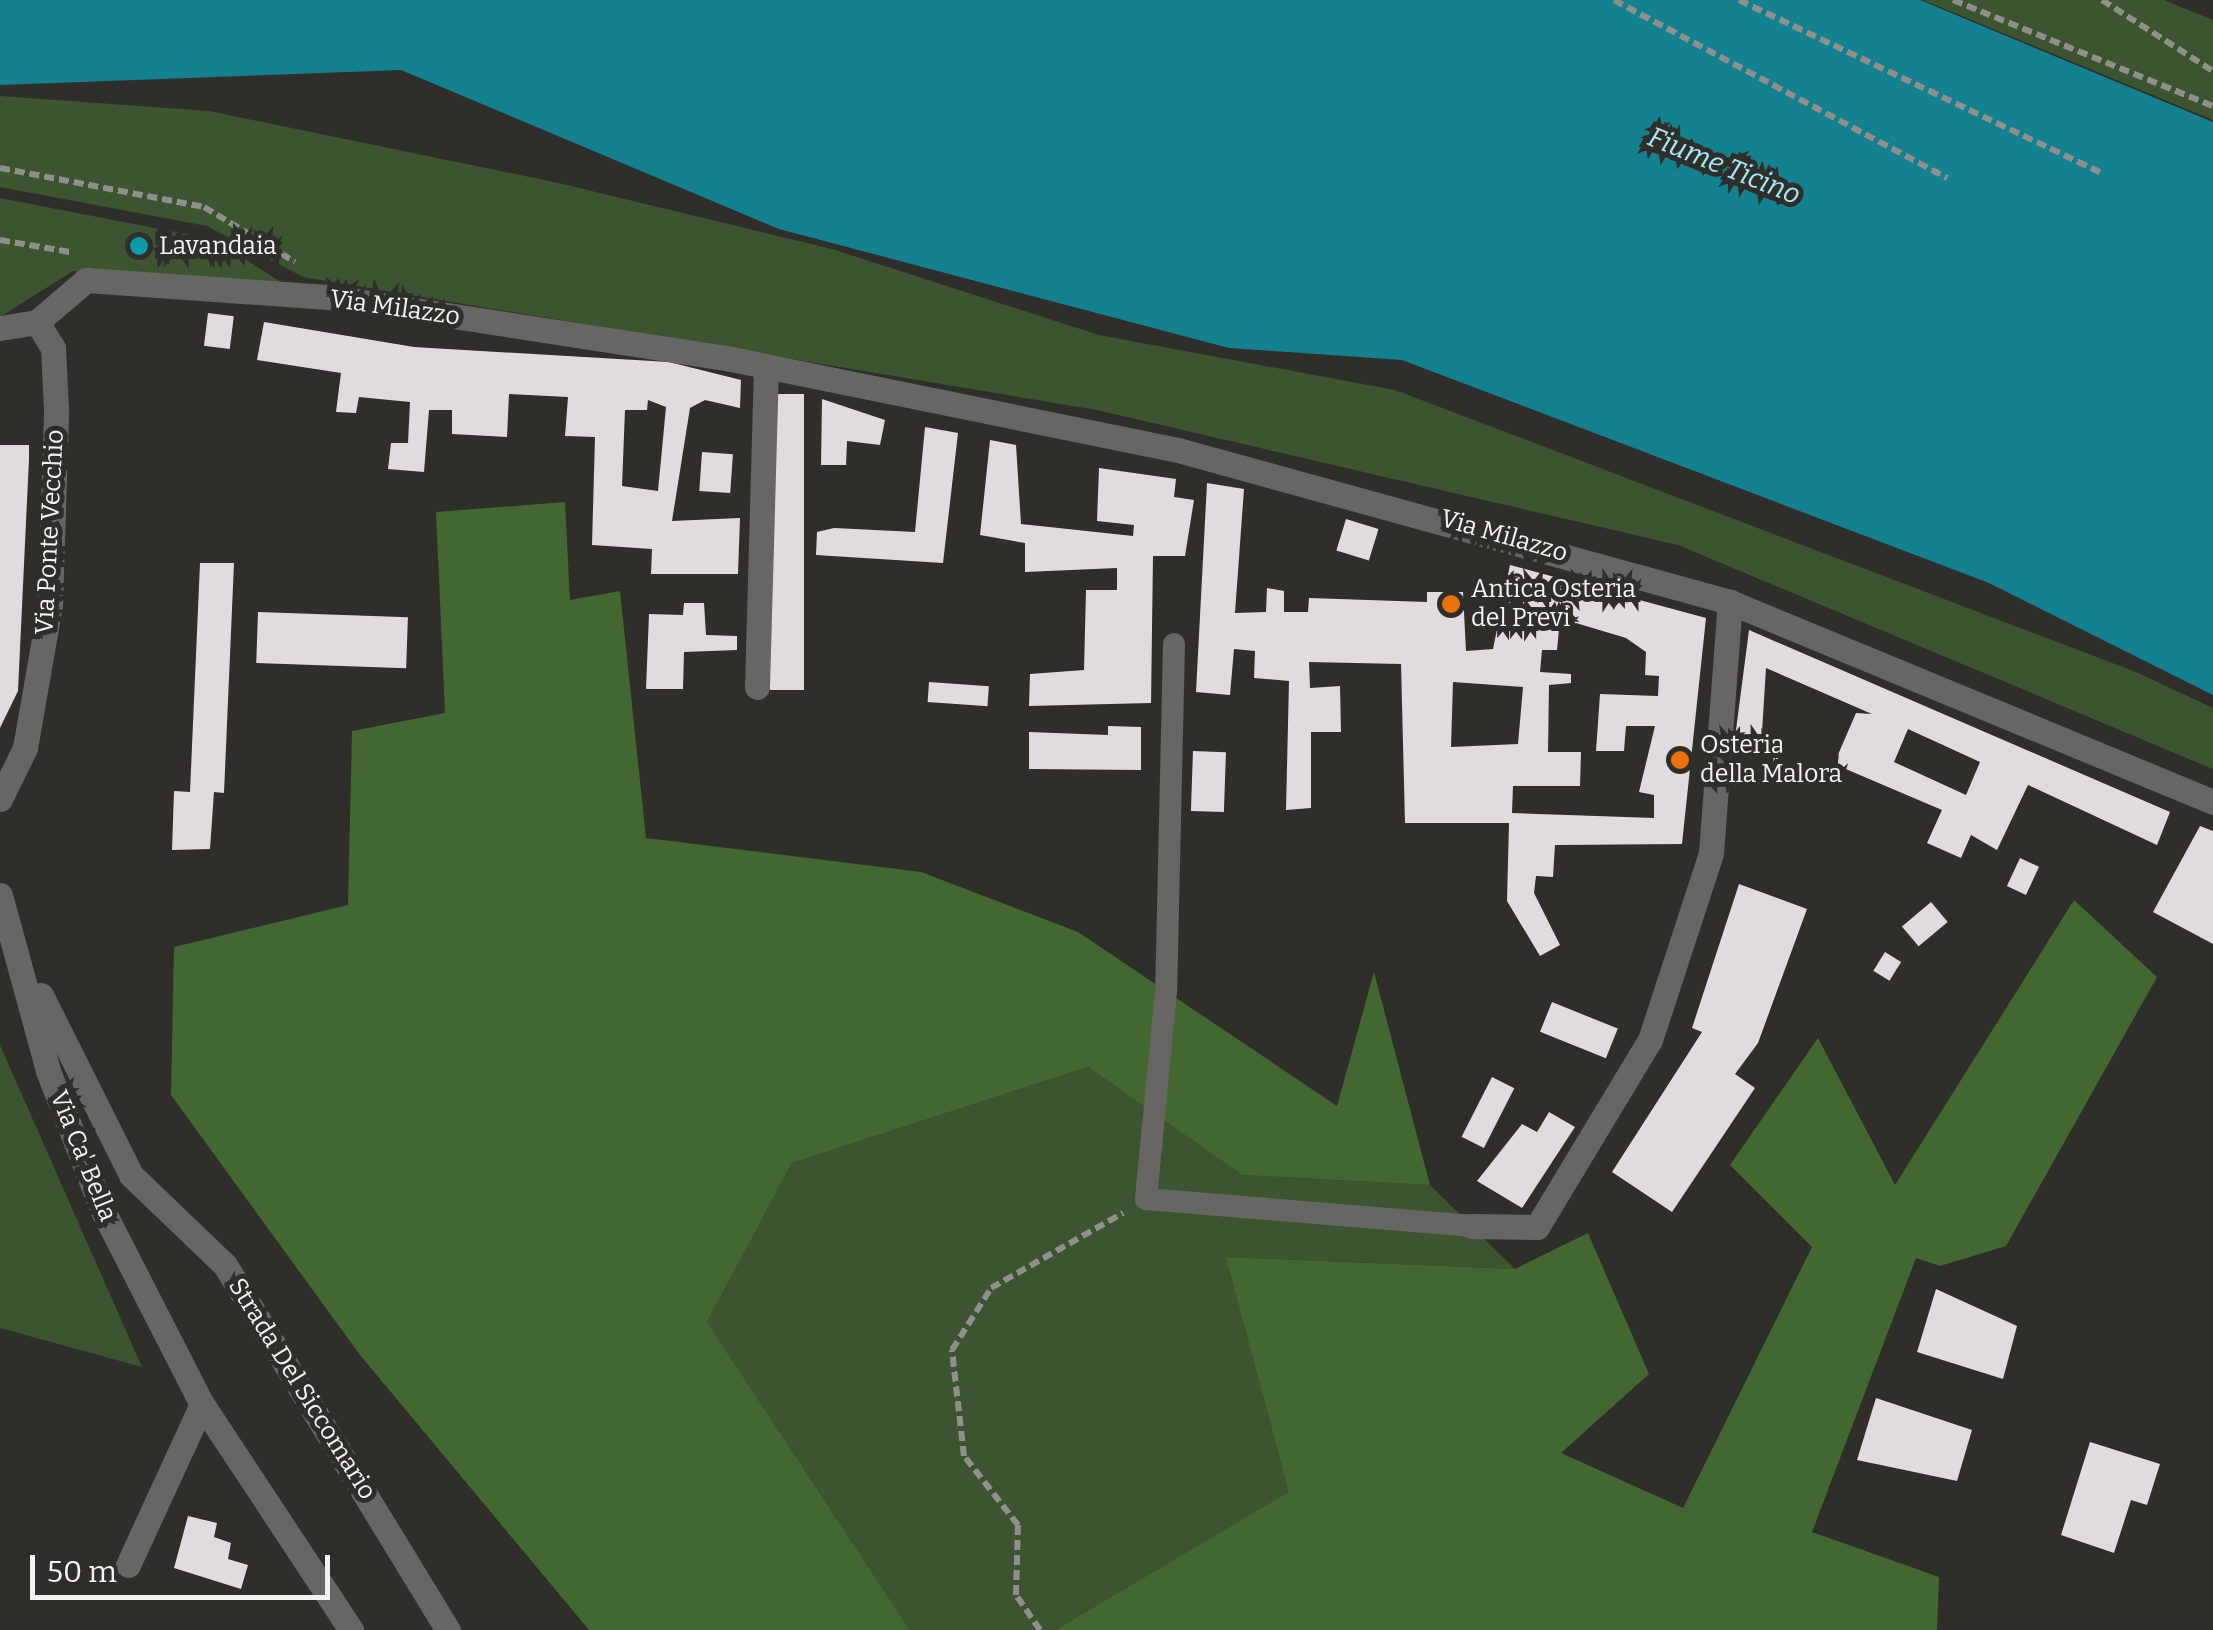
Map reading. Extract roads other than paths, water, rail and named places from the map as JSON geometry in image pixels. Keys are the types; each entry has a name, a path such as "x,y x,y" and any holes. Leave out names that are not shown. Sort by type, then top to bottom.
{"street":[{"name":"Via Milazzo","path":"37,322 86,280 331,297 766,366 1368,496 1730,602 2213,802"},
{"path":"0,328 37,322"},
{"name":"Via Ponte Vecchio","path":"0,799 25,748 50,605 56,409 53,348 37,322"},
{"path":"757,687 766,366"},
{"path":"1471,1226 1537,1227 1650,1040 1711,853 1730,602"},
{"name":"Via Ca' Bella","path":"0,894 21,955 48,1071 102,1209 202,1404 351,1630"},
{"name":"Strada Del Siccomario","path":"21,955 131,1175 225,1265 448,1630"},
{"path":"128,1565 202,1404"}],"lane":[{"path":"1174,644 1166,991 1146,1200 1471,1226"}],"water":[{"name":"Fiume Ticino","path":"0,0 1920,0 2213,122 2213,695 1989,583 1402,360 1229,348 779,229 401,70 0,85"}],"place":[{"name":"Lavandaia","path":"139,246"},
{"name":"Antica Osteria del Previ","path":"1451,604"},
{"name":"Osteria della Malora","path":"1680,760"}]}
